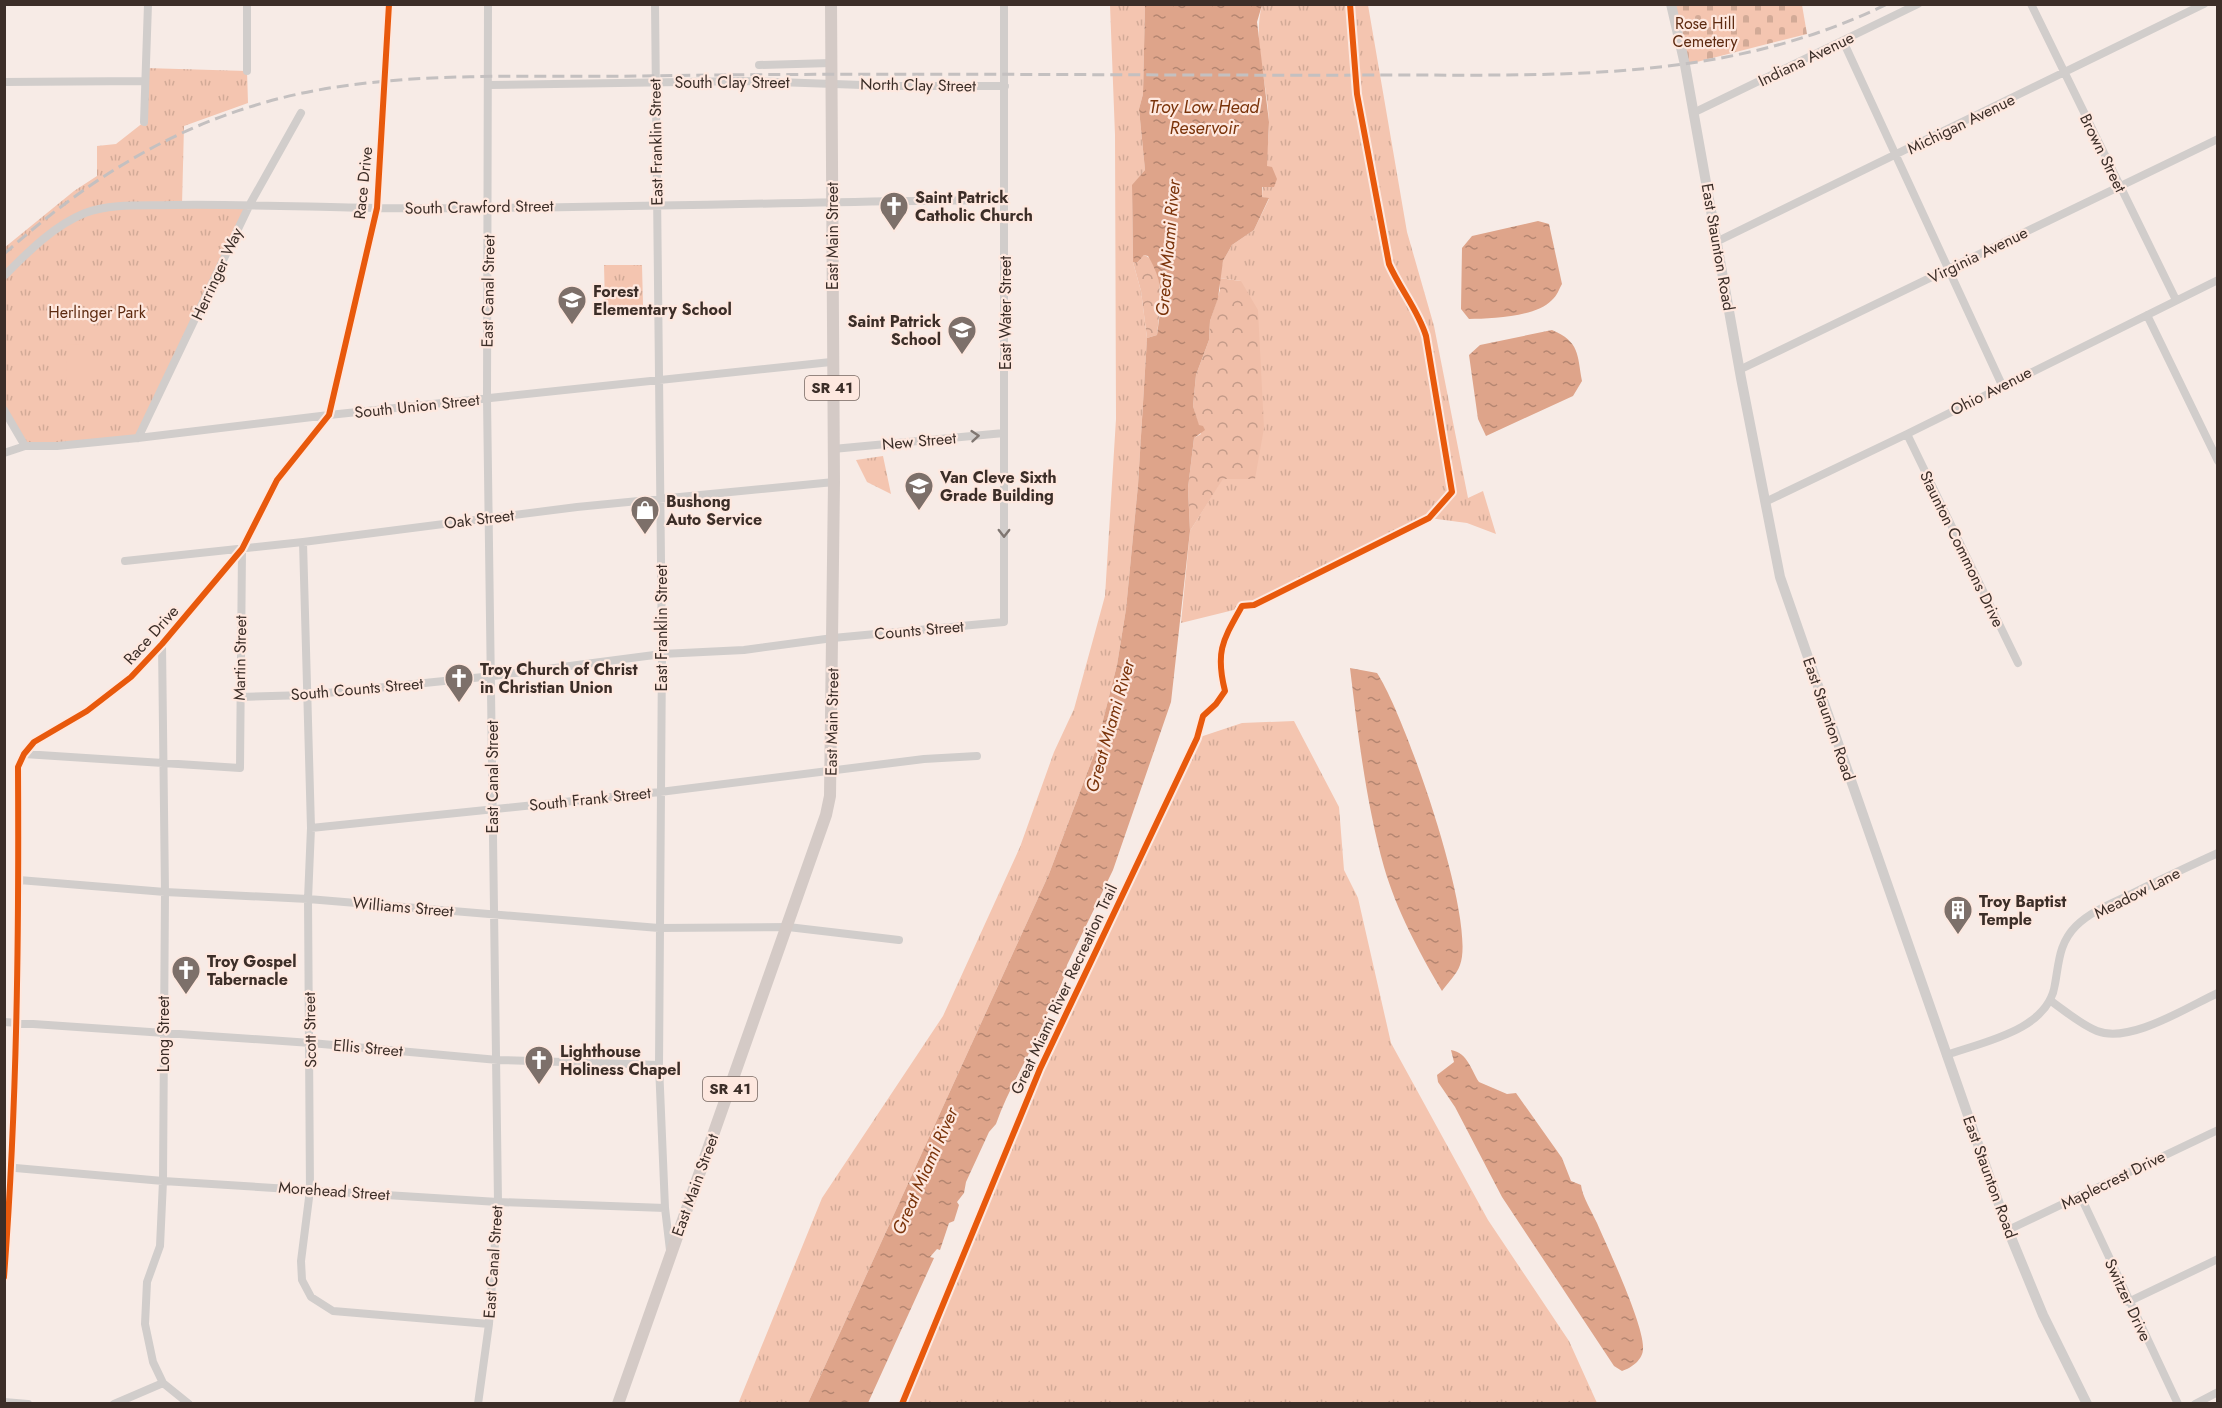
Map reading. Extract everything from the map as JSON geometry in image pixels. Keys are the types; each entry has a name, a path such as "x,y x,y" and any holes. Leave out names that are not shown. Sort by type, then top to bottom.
{"main road":[{"name":"East Main Street","path":"618,1404 826,815 832,772 834,482 831,362 833,201 831,4"},
{"name":"East Staunton Road","path":"1671,4 1694,113 1739,370 1780,577 2008,1230 2043,1315 2087,1404"}],"street":[{"path":"144,122 148,4"},
{"path":"247,4 247,71"},
{"name":"Race Drive","path":"24,754 34,742 87,711 131,677 162,644 242,549 277,480 329,415 377,208 389,4"},
{"name":"East Canal Street","path":"478,1404 489,1324 498,1202 498,1060 491,809 493,676 487,399 488,4"},
{"name":"East Franklin Street","path":"655,4 658,204 657,381 662,654 659,1065 665,1208 671,1251"},
{"name":"East Water Street","path":"1004,4 1004,622"},
{"name":"Indiana Avenue","path":"1694,113 1918,4"},
{"name":"Brown Street","path":"2031,4 2176,300"},
{"name":"Michigan Avenue","path":"1718,241 1897,156 2204,4"},
{"path":"1843,41 2002,385"},
{"name":"South Clay Street","path":"759,65 831,63"},
{"path":"4,82 144,81"},
{"name":"South Clay Street","path":"489,85 831,83"},
{"name":"North Clay Street","path":"831,83 891,86 1005,86"},
{"name":"Herringer Way","path":"138,438 250,204 301,113"},
{"name":"Virginia Avenue","path":"1739,370 2217,139"},
{"name":"South Crawford Street","path":"4,276 38,243 86,213 124,206 250,204 377,208 1005,200"},
{"name":"Ohio Avenue","path":"1765,502 2217,280"},
{"path":"2147,315 2217,461"},
{"name":"South Union Street","path":"4,453 25,446 57,446 138,438 329,415 831,362"},
{"path":"4,410 25,446"},
{"name":"New Street","path":"833,449 1004,433"},
{"name":"Staunton Commons Drive","path":"1907,434 2018,663"},
{"name":"Oak Street","path":"125,561 303,542 489,517 659,498 834,482"},
{"name":"Scott Street","path":"303,542 311,828 308,899 311,1043 310,1190 301,1261 302,1280 311,1297 333,1311 489,1324"},
{"name":"Martin Street","path":"162,762 240,768 242,549"},
{"name":"Counts Street","path":"833,638 1004,622"},
{"name":"South Counts Street","path":"239,697 307,695 493,676 662,654 744,650 833,638"},
{"name":"Long Street","path":"162,644 165,892 163,1181 160,1246 147,1282 145,1324 153,1362 163,1383"},
{"path":"4,1277 17,1023 18,767 24,754 162,762"},
{"name":"South Frank Street","path":"311,828 660,792 924,759 977,756"},
{"name":"Meadow Lane","path":"2051,1000 2060,951 2065,937 2078,924 2100,909 2217,853"},
{"name":"Williams Street","path":"19,880 165,892 308,899 659,928 788,927 899,940"},
{"path":"1946,1055 2011,1032 2036,1017 2051,1000 2098,1031 2119,1035 2150,1025 2217,993"},
{"name":"Ellis Street","path":"4,1022 311,1043 498,1060 659,1065"},
{"name":"Maplecrest Drive","path":"2008,1230 2217,1130"},
{"name":"Morehead Street","path":"9,1167 163,1181 498,1202 665,1208"},
{"name":"Switzer Drive","path":"2080,1195 2128,1302 2178,1404"},
{"path":"2128,1302 2217,1259"},
{"path":"114,1404 163,1383 189,1404"},
{"path":"2195,1404 2217,1392"},
{"path":"4,1402 28,1404"}],"green space":[{"path":"1110,5 1145,5 1143,94 1139,109 1145,170 1132,186 1133,262 1141,291 1147,338 1138,485 1126,609 1117,665 1095,752 1049,874 808,1403 738,1404 822,1198 943,1016 1020,847 1054,752 1074,709 1105,596 1116,419 1115,135"},
{"path":"1262,5 1368,5 1407,232 1434,326 1468,498 1483,491 1496,534 1467,523 1429,518 1254,605 1181,623 1190,531 1223,478 1241,281 1219,278 1223,261 1232,245 1254,230 1269,199 1262,197 1269,123 1259,34"},
{"name":"Rose Hill Cemetery","path":"1671,5 1802,5 1807,34 1685,65"},
{"name":"Herlinger Park","path":"145,68 247,71 248,103 184,126 182,205 250,204 138,438 25,446 5,410 4,248 74,191 97,176 97,146 116,144 144,122"},
{"path":"1144,255 1156,268 1160,291 1157,335 1147,338 1141,291 1133,262 1138,262"},
{"path":"604,265 642,265 643,305 605,306"},
{"path":"1219,278 1241,281 1258,310 1264,428 1255,479 1223,479 1190,531 1188,488 1194,438 1201,434 1193,406 1196,375 1209,340 1210,321 1220,290"},
{"path":"67,344 87,345 87,386 66,386"},
{"path":"883,456 891,494 867,482 856,460"},
{"path":"1294,721 1339,807 1344,870 1358,898 1391,1043 1488,1220 1569,1341 1597,1403 902,1403 1040,1069 1197,738 1242,723"}],"water":[{"path":"1145,5 1262,5 1257,22 1269,122 1267,166 1272,167 1277,179 1274,187 1262,187 1262,197 1269,198 1254,230 1232,245 1223,261 1218,298 1210,321 1209,340 1196,375 1193,406 1199,425 1205,430 1194,438 1188,488 1190,531 1171,702 1113,870 1067,965 1062,983 1036,1040 966,1182 964,1193 957,1202 959,1205 954,1221 949,1223 940,1250 937,1249 930,1257 934,1258 868,1403 808,1403 1049,874 1095,752 1117,665 1126,609 1138,485 1147,338 1157,335 1160,312 1154,306 1160,303 1158,279 1148,256 1144,255 1138,262 1133,262 1132,185 1145,170 1139,109 1143,94"},
{"path":"1538,221 1549,224 1562,284 1555,297 1545,306 1525,313 1469,319 1461,309 1462,248 1472,236"},
{"path":"1552,330 1568,339 1578,356 1582,381 1573,396 1486,436 1478,419 1469,355 1480,345"},
{"path":"1350,668 1377,673 1389,696 1420,772 1449,864 1458,907 1462,942 1460,965 1442,991 1409,931 1384,867 1367,793"},
{"path":"1451,1050 1465,1058 1479,1082 1507,1094 1516,1093 1562,1158 1571,1181 1581,1185 1638,1323 1643,1353 1630,1368 1622,1371 1614,1366 1502,1197 1455,1107 1438,1082 1437,1075 1454,1062"}],"railway":[{"path":"4,254 90,186 120,166 184,132 253,106 299,94 346,86 395,80 494,76 1518,75 1581,73 1643,69 1705,61 1766,48 1827,29 1887,4"}],"cycle path":[{"path":"4,1277 12,1150 16,1022 18,767 24,754 34,742 87,711 131,677 162,644 242,549 277,480 329,415 377,208 389,4"},
{"name":"Great Miami River Recreation Trail","path":"902,1404 1040,1069 1197,738 1203,716 1216,704 1225,691 1221,655 1226,637 1242,606 1254,605 1429,518 1452,492 1426,336 1389,264 1357,94 1350,4"}],"place":[{"name":"Saint Patrick Catholic Church","path":"894,232"},
{"name":"Forest Elementary School","path":"572,326"},
{"name":"Saint Patrick School","path":"962,356"},
{"name":"Van Cleve Sixth Grade Building","path":"919,512"},
{"name":"Bushong Auto Service","path":"645,536"},
{"name":"Troy Church of Christ in Christian Union","path":"459,704"},
{"name":"Troy Baptist Temple","path":"1958,936"},
{"name":"Troy Gospel Tabernacle","path":"186,996"},
{"name":"Lighthouse Holiness Chapel","path":"539,1086"}],"water label":[{"name":"Troy Low Head Reservoir","path":"1204,117"},
{"name":"Great Miami River","path":"1168,248"},
{"name":"Great Miami River","path":"1110,726"},
{"name":"Great Miami River","path":"925,1171"}]}
